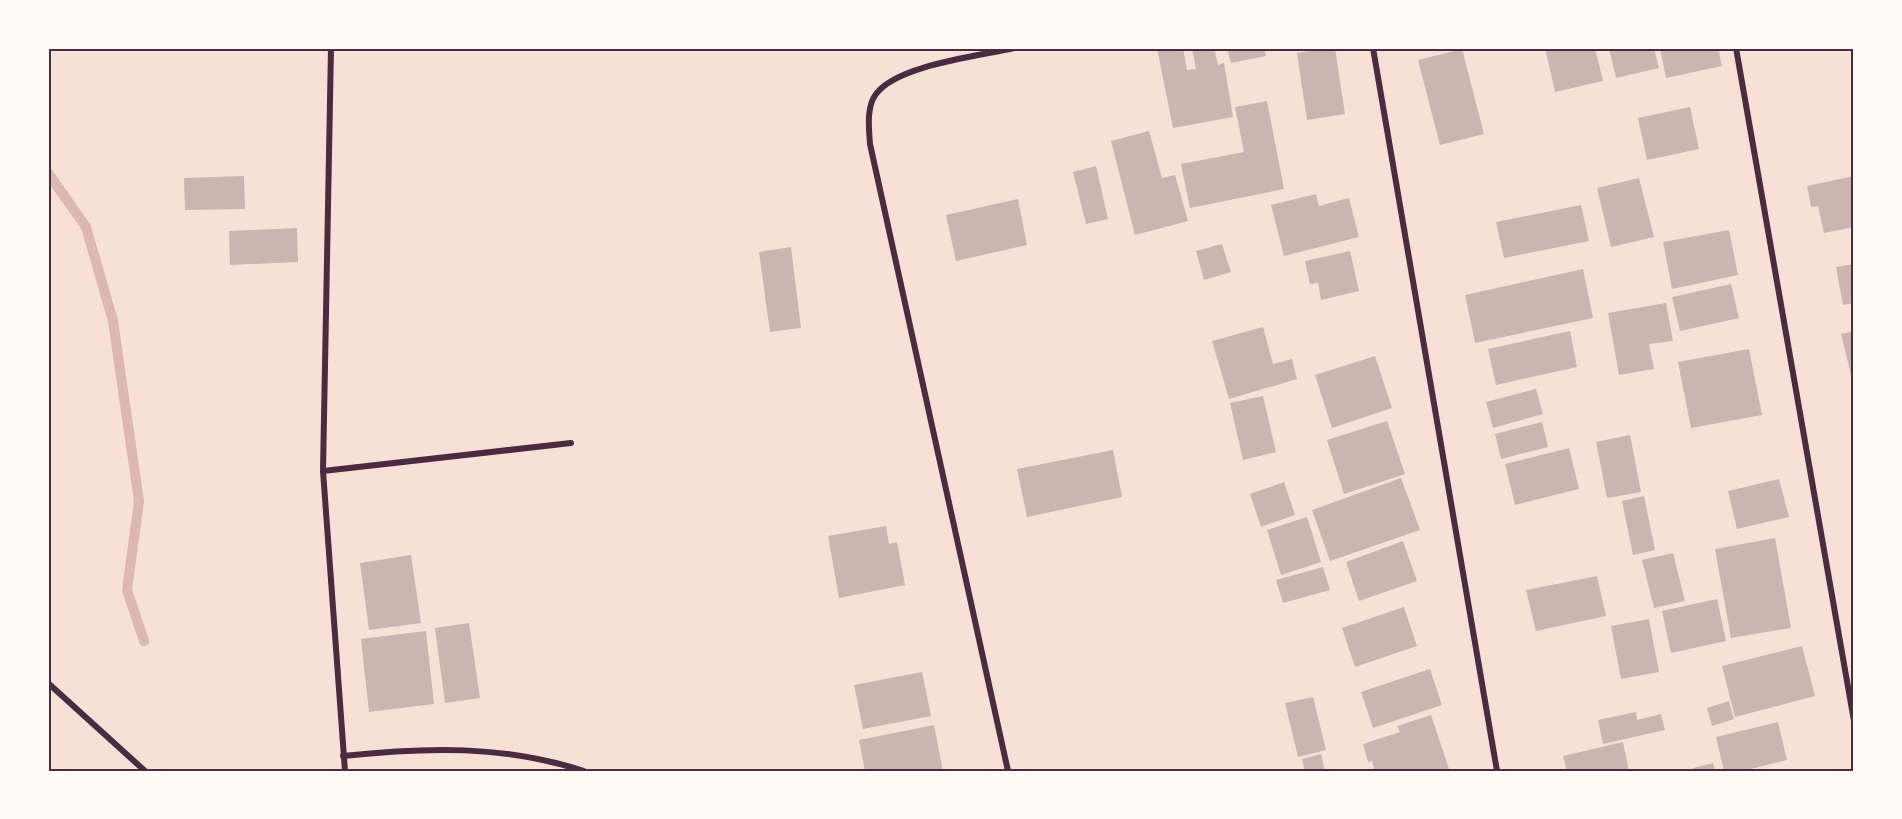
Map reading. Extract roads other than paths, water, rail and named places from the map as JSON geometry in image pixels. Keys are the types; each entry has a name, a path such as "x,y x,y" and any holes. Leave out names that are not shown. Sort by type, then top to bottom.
{"street":[{"path":"331,48 323,471 345,771"},
{"path":"1008,771 870,144 868,117 875,94 895,78 918,70 1014,48"},
{"path":"1373,48 1497,771"},
{"path":"1737,48 1854,720"},
{"path":"323,471 571,442"},
{"path":"48,683 145,771"},
{"path":"343,756 432,748 470,749 522,755 584,771"}],"waterway":[{"path":"48,173 86,227 113,321 139,501 127,590 144,641"}]}
